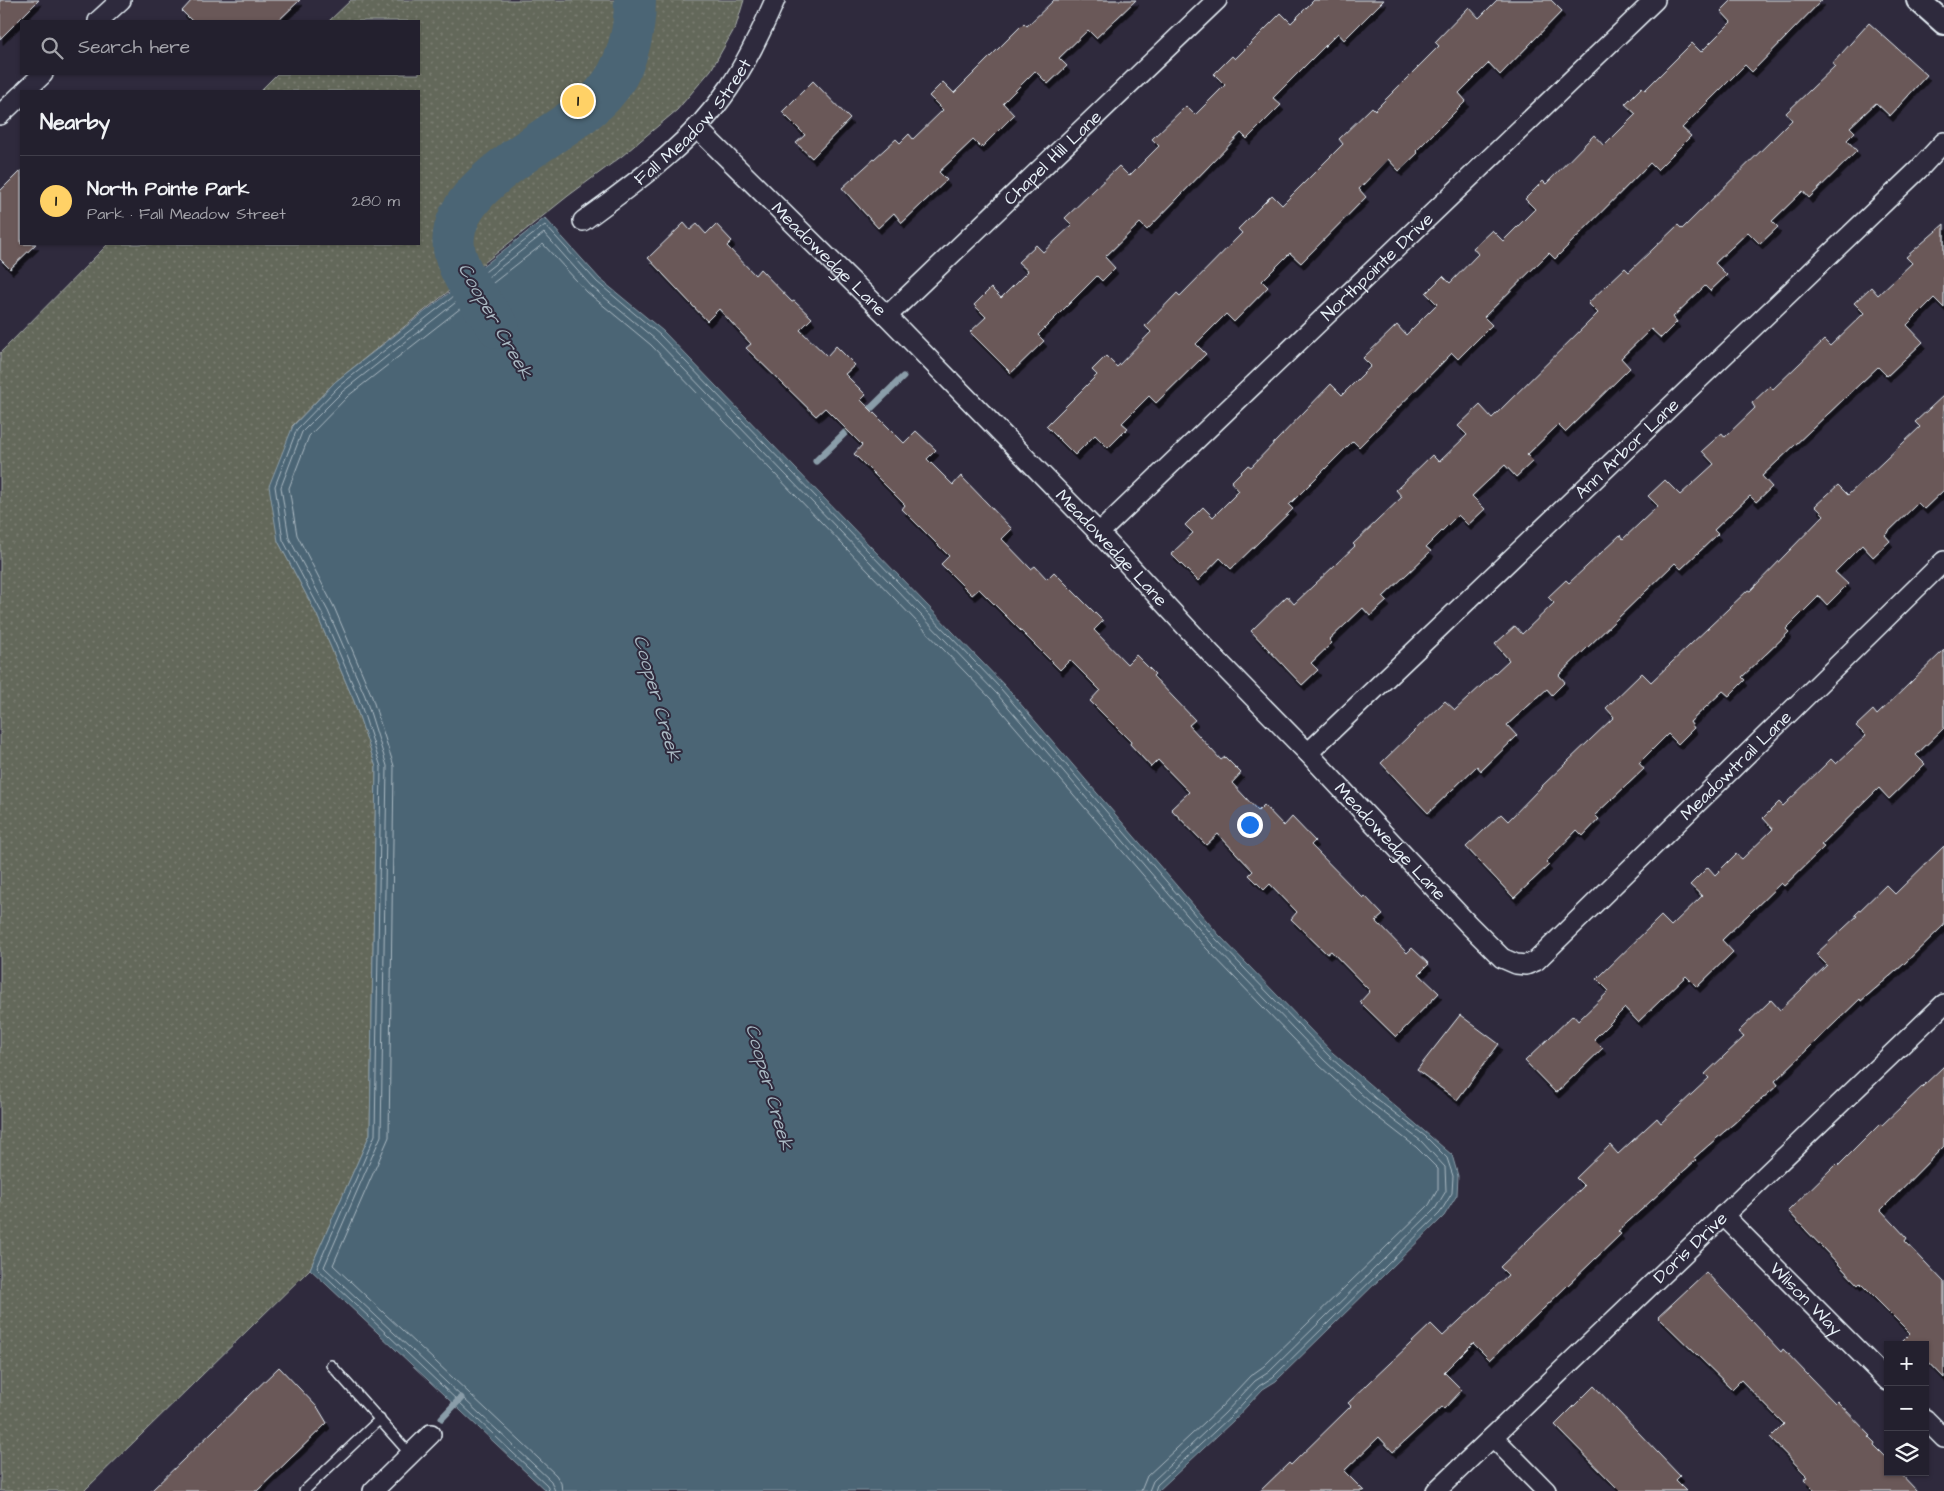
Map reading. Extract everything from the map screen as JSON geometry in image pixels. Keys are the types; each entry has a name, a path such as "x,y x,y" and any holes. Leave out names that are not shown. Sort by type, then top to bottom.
{"street":[{"name":"Fall Meadow Street","path":"583,221 638,180 697,128 733,81 756,44 775,0"},
{"name":"Chapel Hill Lane","path":"887,316 1217,0"},
{"name":"Northpointe Drive","path":"1099,533 1655,0"},
{"path":"1918,0 1944,23"},
{"path":"99,20 117,1"},
{"path":"26,90 42,75"},
{"path":"0,115 20,96"},
{"name":"Meadowedge Lane","path":"697,128 887,316 1099,533 1212,655 1308,753 1404,858 1502,958 1516,964 1526,965"},
{"name":"Ann Arbor Lane","path":"1308,753 1918,170 1944,142"},
{"name":"Meadowtrail Lane","path":"1526,965 1536,961 1944,561"},
{"name":"Doris Drive","path":"1436,1491 1944,1004"},
{"name":"Wilson Way","path":"1724,1215 1884,1378"},
{"path":"1929,1424 1944,1438"},
{"path":"372,1491 431,1434"},
{"path":"1492,1437 1546,1491"}],"lane":[{"path":"331,1365 410,1454"},
{"path":"304,1491 380,1419"}],"green space":[{"path":"351,0 744,0 736,26 711,70 677,110 622,156 568,196 335,382 292,426 278,541 317,615 354,701 376,767 370,1134 310,1269 84,1491 0,1491 0,353 107,245 420,245 420,90 261,90 276,75 420,75 420,20 330,20"}],"water":[{"path":"545,218 600,279 663,331 1005,686 1219,935 1333,1053 1452,1155 1458,1176 1457,1195 1444,1216 1276,1381 1263,1389 1233,1421 1158,1491 546,1491 310,1269 370,1134 376,767 354,701 317,615 278,541 269,486 293,426 335,382"}],"building":[{"path":"0,0 39,0 0,39"},
{"path":"192,0 300,0 279,20 191,20 182,11"},
{"path":"1054,0 1136,0 1096,38 1088,30 1059,58 1067,66 1048,84 1035,71 1003,103 1014,115 981,148 973,140 939,172 947,180 902,223 894,213 878,228 842,188 896,139 900,143 909,134 913,139 943,110 929,96 943,82 954,93 1024,23 1027,26"},
{"path":"1314,0 1384,0 1344,40 1338,33 1273,98 1281,105 1247,139 1241,133 1147,230 1140,223 1105,257 1115,268 1102,281 1097,276 1038,335 1044,341 1011,373 970,332 986,317 974,305 991,288 1001,298 1028,271 1018,262 1036,245 1043,252 1072,225 1065,218 1119,166 1129,176 1159,146 1152,139 1186,106 1195,115 1225,85 1214,74 1232,56 1235,59 1281,13 1291,23"},
{"path":"1497,0 1551,0 1562,11 1500,75 1489,63 1459,93 1466,101 1416,151 1418,153 1399,171 1388,159 1359,189 1366,197 1301,263 1290,253 1262,281 1268,287 1234,322 1226,314 1196,344 1206,354 1156,403 1149,396 1122,423 1128,428 1108,448 1095,435 1075,455 1046,426 1097,375 1092,370 1106,356 1117,367 1151,332 1145,326 1177,293 1180,296 1242,233 1238,229 1272,195 1282,205 1343,144 1339,139 1372,107 1375,110 1439,46 1435,42 1469,7 1479,18"},
{"path":"1732,0 1822,0 1752,72 1745,65 1682,128 1691,136 1657,170 1650,163 1555,259 1549,253 1484,317 1492,325 1458,359 1452,353 1359,447 1353,441 1289,505 1293,509 1231,569 1220,558 1198,581 1171,554 1193,533 1185,525 1203,507 1213,517 1239,491 1231,482 1248,465 1251,467 1331,384 1342,395 1371,366 1363,358 1397,325 1406,335 1437,304 1426,293 1443,276 1450,283 1478,254 1473,248 1492,230 1503,241 1535,209 1525,199 1543,181 1546,184 1594,135 1604,146 1636,114 1625,104 1642,87 1645,90 1692,43 1701,52 1731,22 1721,11"},
{"path":"1869,23 1927,75 1890,116 1876,103 1850,127 1855,132 1847,140 1857,151 1809,198 1803,191 1772,221 1778,227 1760,244 1748,232 1715,263 1727,275 1710,291 1705,286 1673,317 1677,322 1661,338 1651,329 1621,358 1630,368 1565,432 1558,425 1527,455 1533,461 1516,477 1505,465 1472,496 1485,509 1468,525 1458,515 1426,547 1431,551 1383,597 1387,601 1370,616 1363,608 1329,640 1332,643 1311,663 1318,670 1302,685 1251,631 1287,596 1294,604 1355,546 1353,544 1402,497 1396,490 1432,455 1439,462 1467,435 1458,426 1480,405 1492,418 1598,313 1588,303 1625,268 1629,272 1678,225 1682,229 1792,120 1786,113 1835,66 1832,64"},
{"path":"813,81 850,119 812,158 796,143 805,135 782,112"},
{"path":"20,171 20,245 35,245 10,269 0,259 0,191"},
{"path":"684,223 690,230 697,224 706,234 716,224 732,241 727,246 755,275 760,269 792,302 794,301 812,318 800,330 827,356 836,346 855,365 845,374 866,395 861,400 904,443 916,431 936,450 927,459 953,485 961,476 1012,529 1002,539 1031,569 1035,566 1047,579 1054,572 1103,621 1094,630 1127,664 1136,655 1155,674 1153,676 1195,720 1189,725 1221,760 1225,757 1241,773 1232,783 1258,811 1264,805 1284,826 1292,817 1315,841 1311,845 1363,898 1365,896 1383,915 1376,921 1407,953 1412,948 1429,964 1419,974 1439,993 1396,1037 1360,1002 1370,991 1331,951 1327,954 1291,919 1297,912 1270,884 1264,890 1249,875 1253,871 1218,834 1206,845 1171,809 1189,792 1158,760 1151,767 1130,744 1131,742 1090,701 1100,690 1070,660 1060,670 979,589 972,595 941,564 949,556 902,509 905,505 854,454 862,445 825,408 816,416 746,348 751,344 719,309 707,321 648,258"},
{"path":"1944,224 1944,308 1934,298 1907,325 1923,342 1887,376 1878,367 1762,476 1772,487 1756,502 1750,496 1714,530 1718,534 1681,569 1675,563 1559,675 1565,682 1552,695 1547,689 1507,725 1517,736 1481,771 1477,766 1428,813 1381,763 1445,701 1455,710 1509,660 1495,644 1515,626 1522,634 1554,603 1548,597 1566,580 1569,583 1620,535 1623,539 1658,506 1648,496 1665,480 1680,495 1714,464 1702,451 1722,433 1725,437 1755,408 1752,403 1770,386 1773,389 1824,340 1830,346 1864,313 1854,303 1871,287 1878,295 1912,263 1906,257"},
{"path":"1944,395 1944,490 1924,509 1918,503 1885,535 1890,541 1873,557 1862,545 1835,572 1848,584 1827,605 1819,596 1786,629 1789,632 1742,677 1745,680 1729,696 1723,691 1690,722 1694,728 1678,744 1668,734 1639,763 1644,769 1595,815 1599,819 1583,836 1577,830 1546,862 1549,865 1514,898 1466,847 1501,814 1508,821 1614,717 1606,708 1642,673 1651,682 1748,590 1750,591 1824,515 1815,506 1838,485 1848,495 1920,427 1915,422"},
{"path":"1944,650 1944,728 1916,755 1925,764 1889,799 1879,788 1821,845 1824,847 1784,886 1781,883 1722,940 1733,952 1697,987 1686,976 1638,1022 1625,1008 1594,1039 1603,1048 1556,1093 1525,1061 1573,1015 1578,1021 1609,991 1597,979 1661,916 1671,926 1702,896 1690,885 1708,867 1715,875 1736,854 1742,859 1773,829 1763,818 1779,802 1783,806 1831,759 1836,764 1866,736 1856,726 1873,710 1877,715"},
{"path":"1944,846 1944,925 1904,964 1861,1001 1860,999 1813,1044 1775,1081 1778,1085 1694,1158 1696,1160 1618,1231 1621,1234 1490,1360 1473,1343 1444,1372 1462,1390 1444,1409 1442,1407 1393,1452 1379,1437 1344,1471 1364,1491 1260,1491 1289,1463 1291,1465 1351,1406 1348,1403 1431,1324 1443,1336 1508,1275 1500,1267 1584,1186 1576,1178 1610,1145 1618,1154 1657,1118 1661,1123 1709,1078 1705,1074 1744,1037 1738,1032 1771,1000 1780,1010 1827,965 1816,954 1857,916 1855,915 1886,885 1895,894"},
{"path":"1460,1015 1499,1044 1457,1100 1417,1070"},
{"path":"1944,1066 1944,1146 1881,1210 1907,1238 1905,1241 1944,1282 1944,1378 1929,1362 1929,1341 1902,1341 1910,1333 1860,1283 1858,1285 1788,1211 1836,1164 1838,1166 1880,1124 1882,1125"},
{"path":"1706,1272 1781,1352 1783,1349 1835,1403 1837,1401 1871,1436 1869,1437 1875,1443 1874,1445 1884,1455 1884,1476 1903,1476 1917,1491 1815,1491 1804,1480 1808,1477 1770,1438 1784,1424 1741,1380 1732,1389 1658,1317"},
{"path":"279,1367 318,1408 327,1423 257,1491 151,1491"},
{"path":"1594,1386 1680,1476 1676,1480 1687,1491 1620,1491 1555,1425"}],"waterway":[{"name":"Cooper Creek","path":"499,328 470,287 457,260 454,234 463,210 482,187 506,166 585,111 603,95 618,74 628,50 635,13 635,0"},
{"path":"864,415 903,377"},
{"path":"816,461 854,424"},
{"path":"442,1418 461,1398"}],"place":[{"name":"North Pointe Park","path":"578,101"}]}
